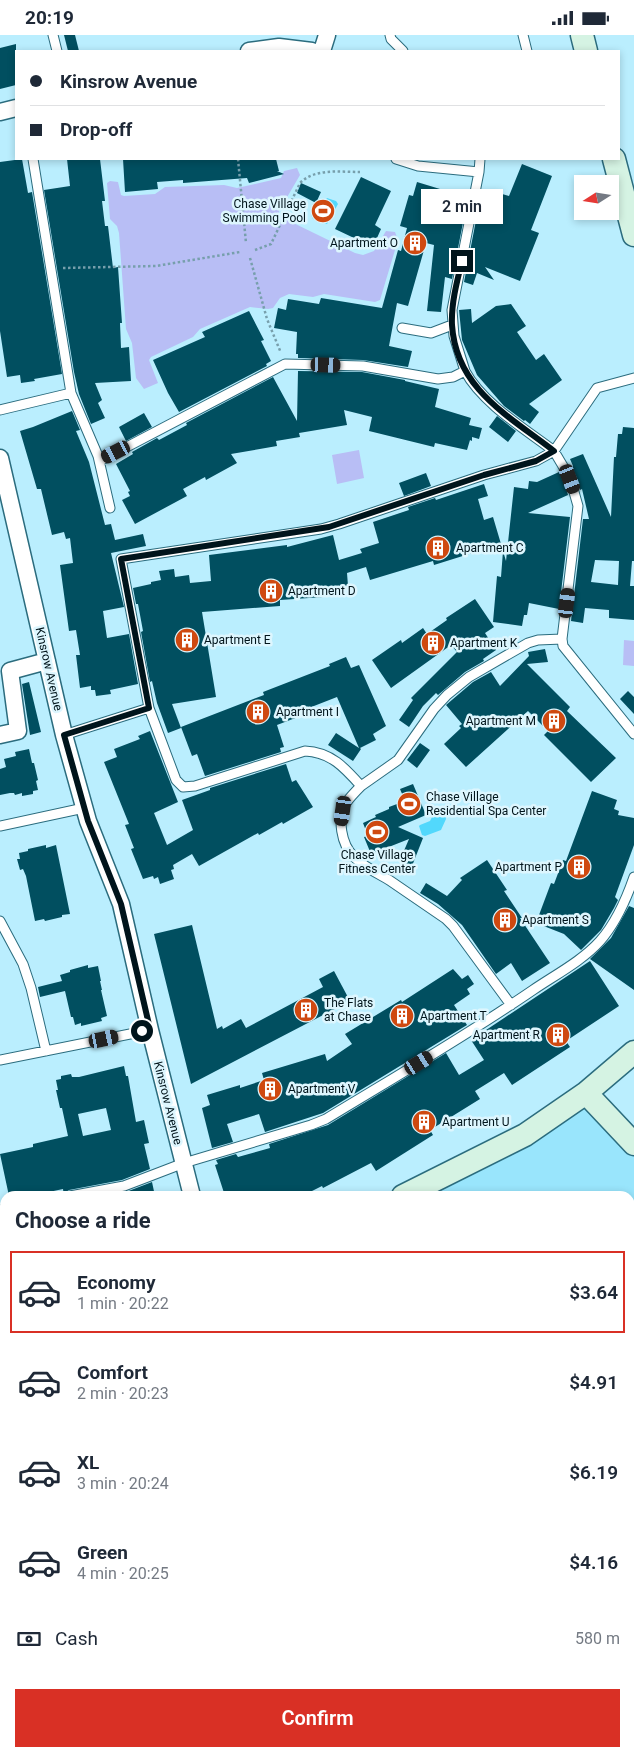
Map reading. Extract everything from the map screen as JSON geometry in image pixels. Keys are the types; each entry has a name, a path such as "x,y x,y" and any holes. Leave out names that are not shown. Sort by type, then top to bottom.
{"main road":[{"path":"582,35 586,50"},
{"path":"614,160 634,235"},
{"path":"413,1191 525,1135 586,1093 634,1052"},
{"path":"586,1093 634,1144"}],"street":[{"path":"322,50 327,35"},
{"path":"256,50 279,47 304,50"},
{"path":"0,112 15,108"},
{"name":"Kinsrow Avenue","path":"0,459 64,735 84,808 121,904 191,1191"},
{"path":"0,735 18,731 5,672 47,661"}],"lane":[{"path":"53,35 57,50"},
{"path":"390,35 391,39 402,50"},
{"path":"523,35 527,50"},
{"path":"33,160 71,393 100,461 110,509"},
{"path":"399,160 418,166 479,172"},
{"path":"480,160 454,296 452,325 459,357 473,384 486,398 554,451 570,479 578,505 562,639 563,646 634,734"},
{"path":"402,328 431,333 452,325"},
{"path":"100,461 285,364 363,367 438,379 453,377 465,371"},
{"path":"361,786 345,768 333,759 318,753 305,751 190,787 180,785 176,780 149,708 121,559 329,527 484,475 536,461 554,451 597,388 634,378"},
{"path":"0,410 71,393"},
{"path":"511,1005 446,919 354,857 346,848 341,824 346,803 361,786 398,760 434,709 447,695 469,677 528,643 538,640 562,639"},
{"path":"64,735 149,708"},
{"path":"0,826 84,808"},
{"path":"97,1191 124,1186 184,1163 326,1119 511,1005 590,951 607,932 623,907 634,877"},
{"path":"0,922 22,964 31,988 46,1051"},
{"path":"0,1060 150,1029"}],"path":[{"path":"238,160 246,243"},
{"path":"256,250 270,244 300,183 305,177 312,174 360,172"},
{"path":"51,268 156,266 240,252"},
{"path":"250,258 267,319 285,364"}],"shaded area":[{"path":"297,168 300,175 279,211 279,216 355,253 363,255 374,251 386,231 395,232 398,240 380,300 375,302 324,294 313,297 289,294 280,298 273,308 250,307 200,329 193,337 151,357 149,360 158,383 144,389 136,378 132,343 126,329 119,233 117,226 110,219 107,183 110,181 118,182 121,195 124,196 155,194 165,187 224,185 237,188 281,178 284,171"},
{"name":"Chase Village Swimming Pool","path":"327,198 336,201 338,204 327,224 313,219 311,215 315,207 321,208"},
{"path":"359,450 364,478 337,484 332,455"},
{"path":"624,640 634,641 634,666 623,665"},
{"path":"437,811 445,815 446,819 441,830 425,836 422,835 419,826 430,821"},
{"path":"586,1093 634,1144 634,1191 401,1191"}],"building":[{"path":"64,35 75,35 79,50 68,50"},
{"path":"16,44 15,85 0,89 0,48"},
{"path":"22,160 28,193 32,192 62,374 21,383 20,375 7,377 0,331 0,162"},
{"path":"67,160 100,160 105,201 102,201 105,226 108,226 113,268 118,267 122,323 120,323 121,348 129,347 131,381 95,383 102,400 98,403 105,418 91,424 79,394 74,372 44,190 70,186"},
{"path":"123,160 276,160 279,171 277,171 284,174 249,183 247,178 183,183 183,180 157,182 158,189 125,192"},
{"path":"522,164 552,176 531,230 539,233 520,281 485,267 494,280 477,273 473,285 464,282 479,205 483,207 488,190 509,196"},
{"path":"361,177 391,191 375,225 381,229 373,247 335,229"},
{"path":"417,182 440,189 438,194 467,202 452,279 445,277 441,312 427,311 434,245 426,243 408,306 397,303 389,346 412,351 408,367 363,360 298,358 298,354 296,354 297,332 274,328 278,308 286,310 288,299 319,304 321,298 382,308 398,250 401,251 407,228 400,226 409,195 413,196"},
{"path":"301,183 321,192 316,203 297,193"},
{"path":"511,304 526,326 517,332 536,360 544,354 562,380 529,404 539,412 530,424 504,406 477,375 462,340 459,310 471,309 472,323 496,306"},
{"path":"249,311 264,340 261,341 271,361 266,364 267,366 179,412 153,360 205,337 202,332"},
{"path":"298,371 362,372 439,389 435,407 471,418 469,425 482,428 479,439 472,437 467,450 435,443 434,447 369,431 372,417 344,410 347,425 299,433 300,437 276,441 277,446 231,454 237,463 206,480 205,477 183,489 187,496 135,524 122,500 130,496 128,492 130,491 116,464 133,454 132,452 157,438 159,440 187,425 186,423 273,377 297,421"},
{"path":"72,411 80,430 76,431 89,462 105,525 111,524 115,540 143,534 146,546 111,553 124,607 103,611 107,638 129,634 138,684 110,690 111,694 96,696 95,690 91,690 91,686 80,688 76,655 80,655 76,630 69,631 60,565 73,563 70,538 66,539 64,532 52,535 41,489 37,489 20,431"},
{"path":"144,413 152,427 126,441 119,427"},
{"path":"497,416 516,431 508,442 489,427"},
{"path":"623,427 634,428 634,561 632,561 630,586 634,586 634,620 609,618 609,610 585,608 583,623 571,621 583,519 589,519 582,489 580,490 571,467 573,466 570,459 583,454 611,517 614,457 616,457 618,434 622,434","holes":["595,560 619,561 618,585 591,582"]},
{"path":"559,472 564,480 568,495 528,513 570,517 559,609 529,603 527,615 524,615 522,626 493,622 497,576 501,577 503,551 506,561 514,487 528,489 529,481 537,482"},
{"path":"426,473 431,486 404,496 399,483"},
{"path":"484,484 488,496 478,499 484,520 493,517 501,544 434,565 433,561 370,580 366,567 347,573 348,586 338,587 338,596 280,600 280,606 202,612 216,697 172,704 181,728 168,733 157,703 152,681 150,682 141,632 143,631 133,588 161,580 159,571 174,569 175,577 189,575 190,583 211,581 209,555 287,545 287,547 333,535 339,560 362,553 360,549 379,543 373,522 409,510 408,507"},
{"path":"475,599 494,627 485,633 496,650 483,659 484,661 465,672 438,695 436,693 423,706 409,727 399,720 413,700 411,698 457,652 451,645 391,688 372,660 401,640 402,643 423,628 427,634 447,620 446,618"},
{"path":"545,649 548,662 527,664 570,707 567,711 616,758 591,782 544,735 548,731 528,711 466,767 444,744 461,728 459,726 462,724 446,705 473,682 491,672 500,686 529,656 528,652"},
{"path":"346,657 351,668 359,665 386,726 373,734 376,740 360,748 353,761 328,745 336,733 359,748 337,697 296,713 298,717 277,725 284,747 280,748 281,752 205,776 197,754 192,756 181,727 264,695 263,692 330,666 329,664"},
{"path":"29,682 41,732 30,735 22,684"},
{"path":"628,691 634,697 634,714 620,699"},
{"path":"150,731 178,802 154,813 167,845 193,830 182,800 210,790 210,788 286,764 292,782 296,780 313,807 283,824 282,822 259,835 258,833 199,866 192,854 173,865 174,869 171,870 174,879 160,884 158,877 154,879 153,876 143,879 131,849 134,848 125,825 129,824 104,762 117,757 114,749 140,739 138,736"},
{"path":"420,743 430,750 417,768 407,760"},
{"path":"29,749 38,780 36,781 38,790 33,791 33,794 22,796 22,793 0,795 0,769 6,767 4,759 16,756 15,752"},
{"path":"413,784 426,815 398,827 423,838 412,866 400,860 409,839 371,854 364,837 368,836 363,823 389,809 389,807 405,801 400,789"},
{"path":"592,791 617,800 614,809 619,811 618,815 634,818 634,845 615,897 618,900 614,908 601,930 581,950 564,934 536,923 551,883 554,884 563,860 566,861"},
{"path":"46,845 46,848 56,845 70,914 45,921 44,919 35,921 26,876 23,869 20,870 17,859 20,859 19,853"},
{"path":"487,860 507,890 504,891 522,918 520,918 550,963 522,981 511,963 496,974 462,925 438,904 420,893 426,883 447,896 462,880 460,878"},
{"path":"629,906 634,908 634,990 590,959 611,938"},
{"name":"The Flats at Chase","path":"192,925 217,1029 222,1026 223,1029 241,1019 246,1028 323,987 319,979 334,971 350,1001 191,1084 154,934"},
{"path":"590,961 619,1006 566,1041 570,1047 512,1085 504,1073 475,1091 480,1099 430,1130 433,1135 376,1171 371,1163 323,1188 322,1186 312,1191 223,1191 215,1165 218,1164 216,1160 236,1154 238,1157 270,1148 269,1144 328,1125 446,1053 459,1075 484,1060 471,1040"},
{"path":"88,965 88,968 98,966 107,1016 101,1018 102,1021 81,1026 81,1023 75,1025 73,1017 71,1017 65,991 40,997 38,987 62,981 60,975"},
{"path":"453,969 462,979 468,975 474,984 467,989 470,994 454,1005 467,1025 323,1113 265,1132 259,1114 227,1124 233,1142 212,1148 202,1108 210,1105 207,1095 240,1085 240,1088 264,1080 262,1073 325,1054 327,1061 352,1044 345,1034 401,1000 402,1002"},
{"path":"124,1066 126,1076 128,1076 136,1122 144,1120 149,1143 144,1144 150,1169 122,1180 68,1191 63,1191 63,1189 54,1191 8,1191 0,1154 33,1147 33,1144 68,1136 56,1090 58,1090 56,1080 61,1079 61,1076 71,1074 72,1077","holes":["106,1108 111,1130 83,1136 78,1114"]},
{"path":"152,1182 154,1191 129,1191"}],"place":[{"name":"Chase Village Swimming Pool","path":"323,211"},
{"name":"Apartment O","path":"415,243"},
{"name":"Apartment C","path":"438,548"},
{"name":"Apartment D","path":"271,591"},
{"name":"Apartment E","path":"187,640"},
{"name":"Apartment K","path":"433,643"},
{"name":"Apartment I","path":"258,712"},
{"name":"Apartment M","path":"554,721"},
{"name":"Chase Village Residential Spa Center","path":"409,804"},
{"name":"Chase Village Fitness Center","path":"377,832"},
{"name":"Apartment P","path":"579,867"},
{"name":"Apartment S","path":"505,920"},
{"name":"The Flats at Chase","path":"306,1010"},
{"name":"Apartment T","path":"402,1016"},
{"name":"Apartment R","path":"558,1035"},
{"name":"Apartment V","path":"270,1089"},
{"name":"Apartment U","path":"424,1122"}],"route":[{"path":"142,1031 150,1029 121,904 88,821 64,735 149,708 121,559 329,527 484,475 543,459 554,451 486,398 473,384 465,371 459,357 452,325 454,296 462,261"}]}
